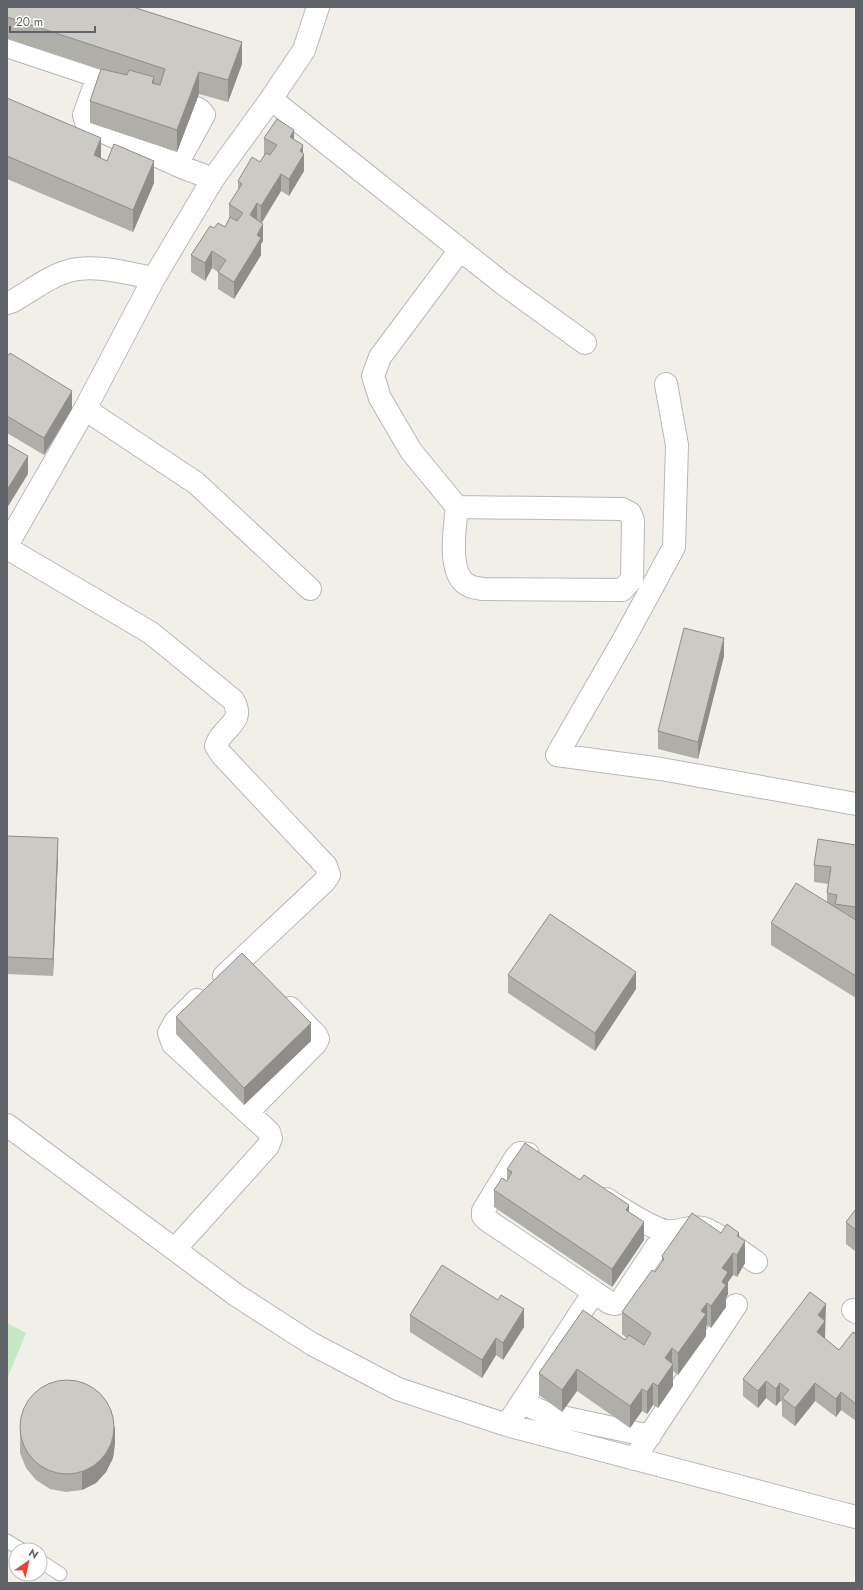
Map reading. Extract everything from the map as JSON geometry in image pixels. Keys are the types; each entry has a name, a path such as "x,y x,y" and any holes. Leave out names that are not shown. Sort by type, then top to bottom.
{"street":[{"path":"175,1249 268,1146 271,1138 269,1132 173,1044 169,1033 175,1022 324,882 329,875 326,866 221,754 216,746 218,738 237,718 238,708 233,700 151,633 7,546 79,405 213,178 271,99 304,50 318,7"},
{"path":"7,46 132,87"},
{"path":"98,76 84,115 86,122 90,126 213,178"},
{"path":"271,99 501,282 586,343"},
{"path":"177,164 204,115 196,108"},
{"path":"457,507 622,510 630,513 633,520 632,579 622,590 482,589 469,586 458,576 454,566 457,507 411,451 380,398 373,376 380,357 460,250"},
{"path":"7,303 13,301 50,278 73,270 102,269 154,278"},
{"path":"666,384 677,445 674,547 624,639 557,755 661,768 856,804"},
{"path":"79,405 196,483 310,589"},
{"path":"242,959 258,975"},
{"path":"248,1112 316,1043 318,1039 316,1035 274,991"},
{"path":"7,1125 236,1295 312,1344 398,1389 507,1425 856,1516"},
{"path":"547,1165 526,1153 520,1154 516,1157 483,1211 484,1216 487,1220 610,1303 615,1304 620,1302 667,1231"},
{"path":"588,1189 657,1229 667,1231 691,1227 702,1228 712,1232 756,1262"},
{"path":"507,1425 594,1292"},
{"path":"634,1459 736,1305"},
{"path":"522,1403 548,1414 650,1436"}],"lane":[{"path":"48,1566 60,1574"}],"green space":[{"path":"7,1323 26,1333 7,1379"}],"building":[{"path":"7,7 133,7 242,42 228,80 199,72 177,130 90,101 101,69 127,75 129,70 154,77 152,83 160,85 165,69 7,17"},
{"path":"7,98 101,138 94,155 107,161 114,144 154,161 133,210 7,156"},
{"path":"277,119 294,130 290,137 303,145 300,151 304,154 289,179 281,174 261,206 257,203 250,215 263,224 257,235 261,238 234,282 218,272 226,260 212,251 205,263 191,255 210,226 214,228 218,223 225,227 230,217 237,221 243,213 229,204 242,184 238,181 252,157 260,162 266,153 270,155 277,145 264,138"},
{"path":"10,353 72,391 44,438 7,416 7,357"},
{"path":"7,444 28,456 7,490"},
{"path":"684,628 724,638 698,742 658,731"},
{"path":"7,836 58,838 53,959 7,957"},
{"path":"818,839 856,845 856,907 835,904 837,895 827,893 831,867 814,865"},
{"path":"796,883 856,920 856,976 771,923"},
{"path":"550,914 636,972 595,1033 508,975"},
{"path":"242,953 311,1023 244,1088 176,1017"},
{"path":"525,1143 580,1180 584,1175 629,1205 626,1210 644,1222 612,1269 494,1190 502,1178 507,1181 512,1172 507,1169"},
{"path":"856,1209 856,1230 846,1222"},
{"path":"692,1213 721,1233 727,1224 739,1233 737,1236 745,1241 737,1255 733,1253 722,1268 728,1272 722,1282 726,1285 711,1306 707,1303 701,1311 706,1314 678,1353 672,1348 665,1358 673,1364 658,1386 653,1383 647,1392 642,1389 630,1406 577,1369 562,1390 539,1373 583,1310 625,1340 629,1335 644,1345 651,1333 622,1312 652,1270 655,1272 664,1259 662,1256"},
{"path":"442,1265 498,1300 501,1295 524,1309 503,1343 496,1338 482,1360 410,1315"},
{"path":"810,1292 826,1304 818,1315 825,1321 817,1332 839,1350 853,1332 856,1334 856,1404 841,1392 836,1399 815,1383 795,1408 782,1398 789,1390 780,1383 776,1389 766,1381 758,1391 743,1379"},
{"path":"67,1380 85,1383 100,1394 111,1409 114,1427 111,1445 100,1460 85,1471 67,1474 49,1471 34,1460 23,1445 20,1427 23,1409 34,1394 49,1383"}]}
